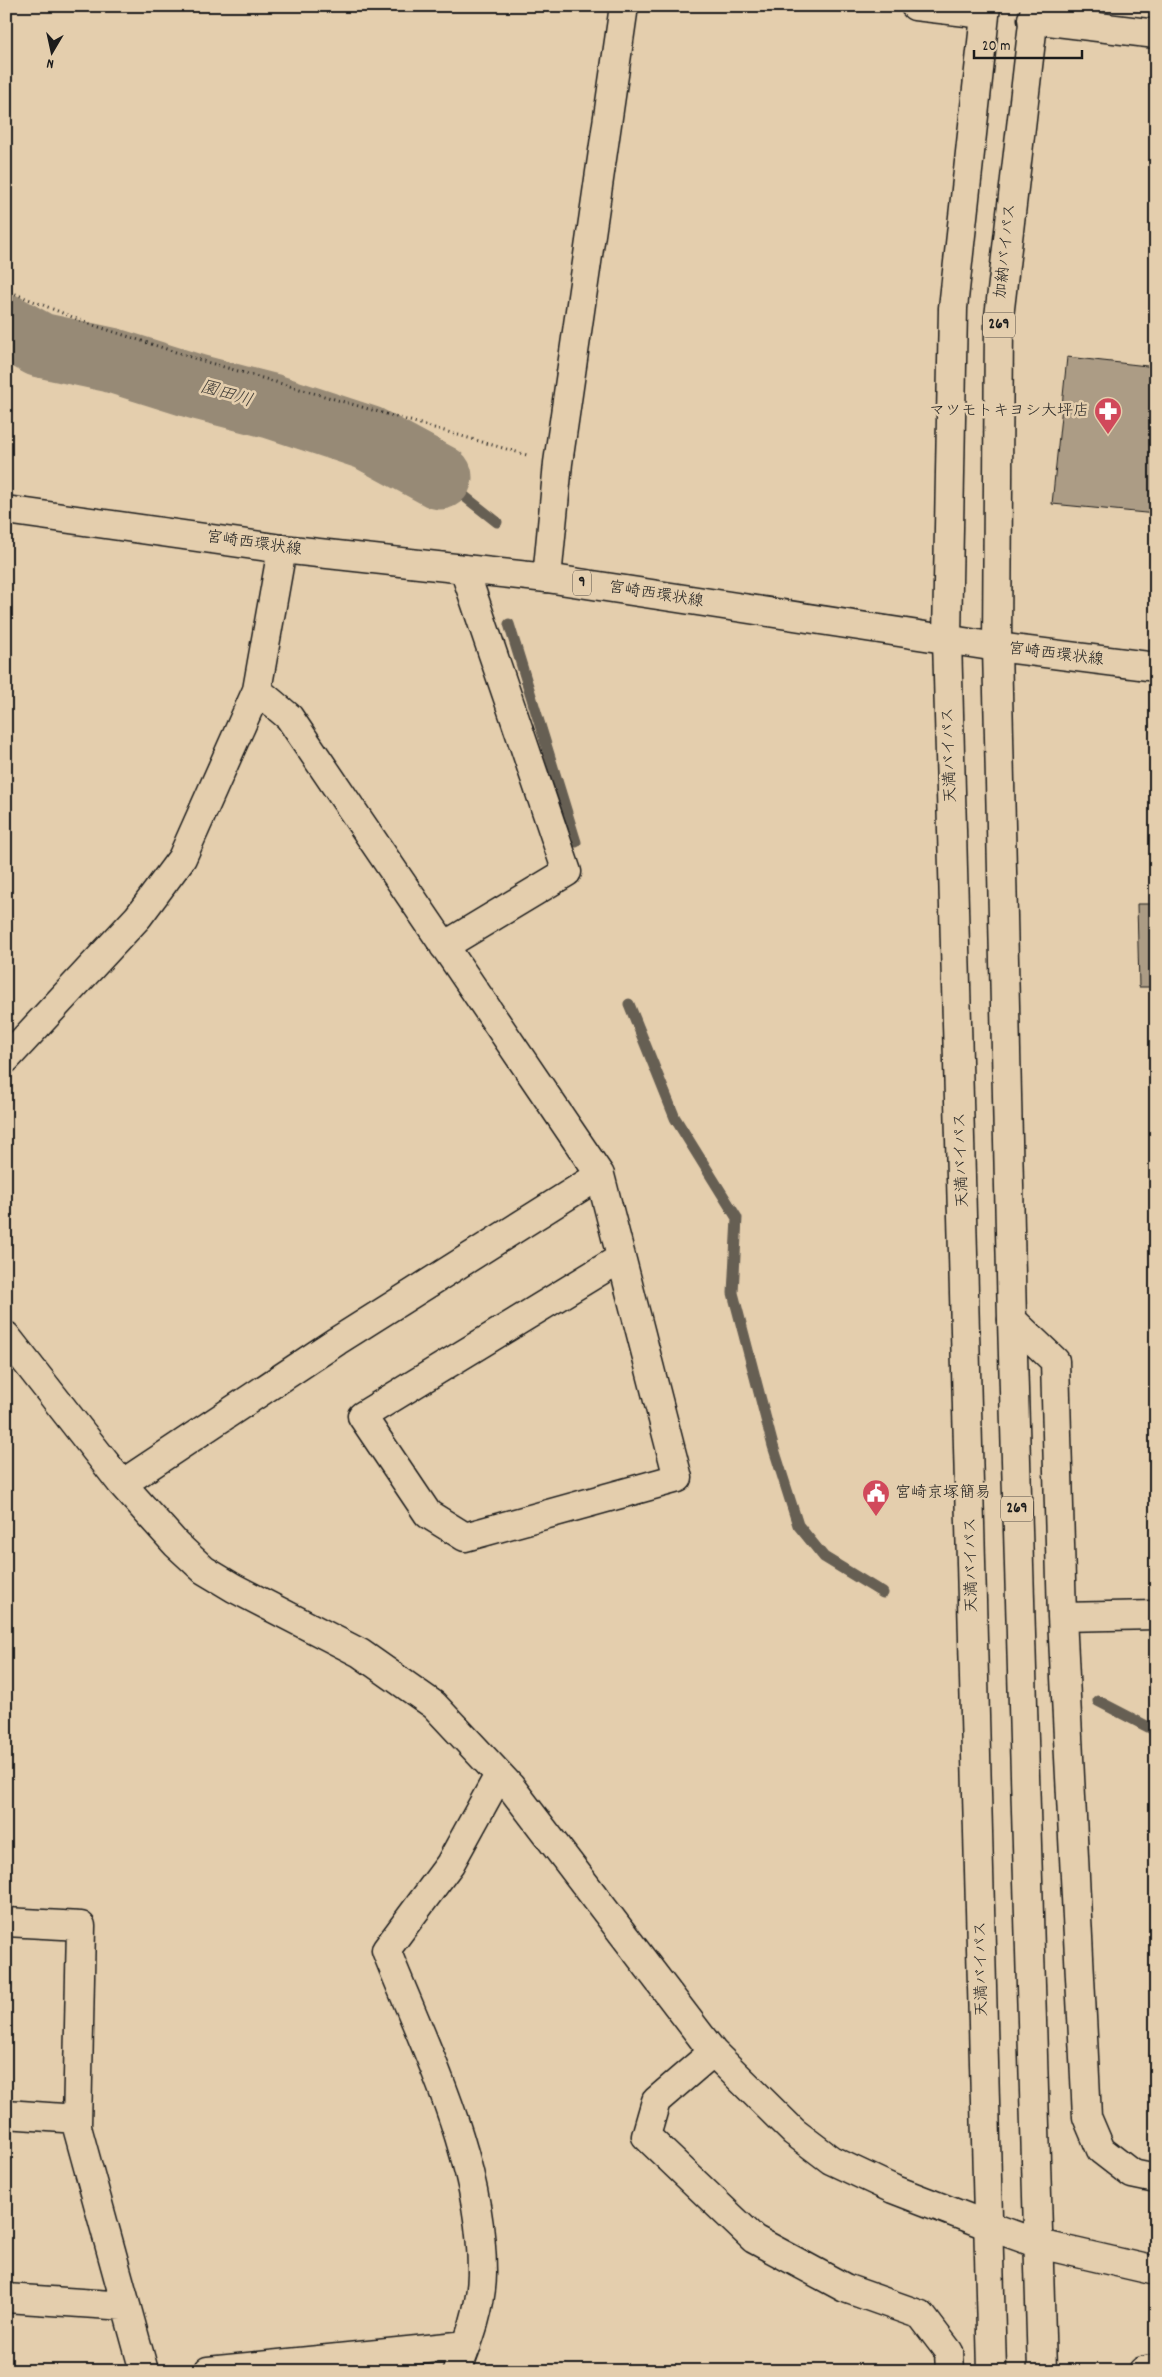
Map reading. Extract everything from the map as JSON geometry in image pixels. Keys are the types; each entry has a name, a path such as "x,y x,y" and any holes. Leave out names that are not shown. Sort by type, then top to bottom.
{"main road":[{"path":"547,578 558,463 624,6"},
{"path":"915,6 985,10 953,308 947,638"},
{"path":"1034,13 1156,34"},
{"name":"加納バイパス","path":"997,647 999,317 1034,13"},
{"name":"宮崎西環状線","path":"6,510 282,549 547,578 997,647 1156,668"},
{"path":"6,1059 138,917 182,858 257,690 282,549"},
{"path":"444,946 567,872 464,569"},
{"name":"天満バイパス","path":"947,638 992,2371"},
{"name":"269","path":"997,647 1012,1320 1042,2371"},
{"path":"257,690 290,717 600,1175 678,1478 465,1538 428,1514 362,1416 621,1258"},
{"path":"122,1484 337,1342 600,1175"},
{"path":"1012,1320 1055,1361 1062,1617 1088,2117 1101,2150 1132,2174 1156,2179"},
{"path":"6,1336 122,1484 176,1544 204,1570 234,1588 360,1653 434,1705 499,1775 713,2052 794,2132 831,2160 893,2189 988,2226 1038,2244 1156,2271"},
{"path":"1062,1617 1156,1615"},
{"path":"457,2371 473,2331 482,2273 476,2205 458,2130 386,1950 450,1864 499,1775"},
{"path":"6,1922 81,1926 77,2119 144,2371"},
{"path":"713,2052 656,2101 646,2136 754,2239 845,2288 921,2315 949,2352 950,2371"},
{"path":"6,2114 77,2119"},
{"path":"6,2298 126,2306"},
{"path":"208,2371 467,2345"},
{"path":"1143,2371 1156,2368"}],"path":[{"path":"6,290 88,324 200,360 558,463"}],"building":[{"name":"マツモトキヨシ大坪店","path":"1067,357 1156,367 1156,514 1052,504"},
{"path":"1137,904 1156,904 1156,987 1139,987"}],"waterway":[{"name":"園田川","path":"6,326 40,345 111,360 197,387 271,406 368,438 440,477"},
{"path":"440,477 497,522"},
{"path":"509,624 576,842"},
{"path":"629,1004 675,1118 737,1218 733,1293 773,1446 798,1525 824,1557 883,1593"},
{"path":"1098,1701 1156,1731"}],"place":[{"name":"マツモトキヨシ大坪店","path":"1108,435"},
{"name":"宮崎京塚簡易","path":"876,1517"}]}
